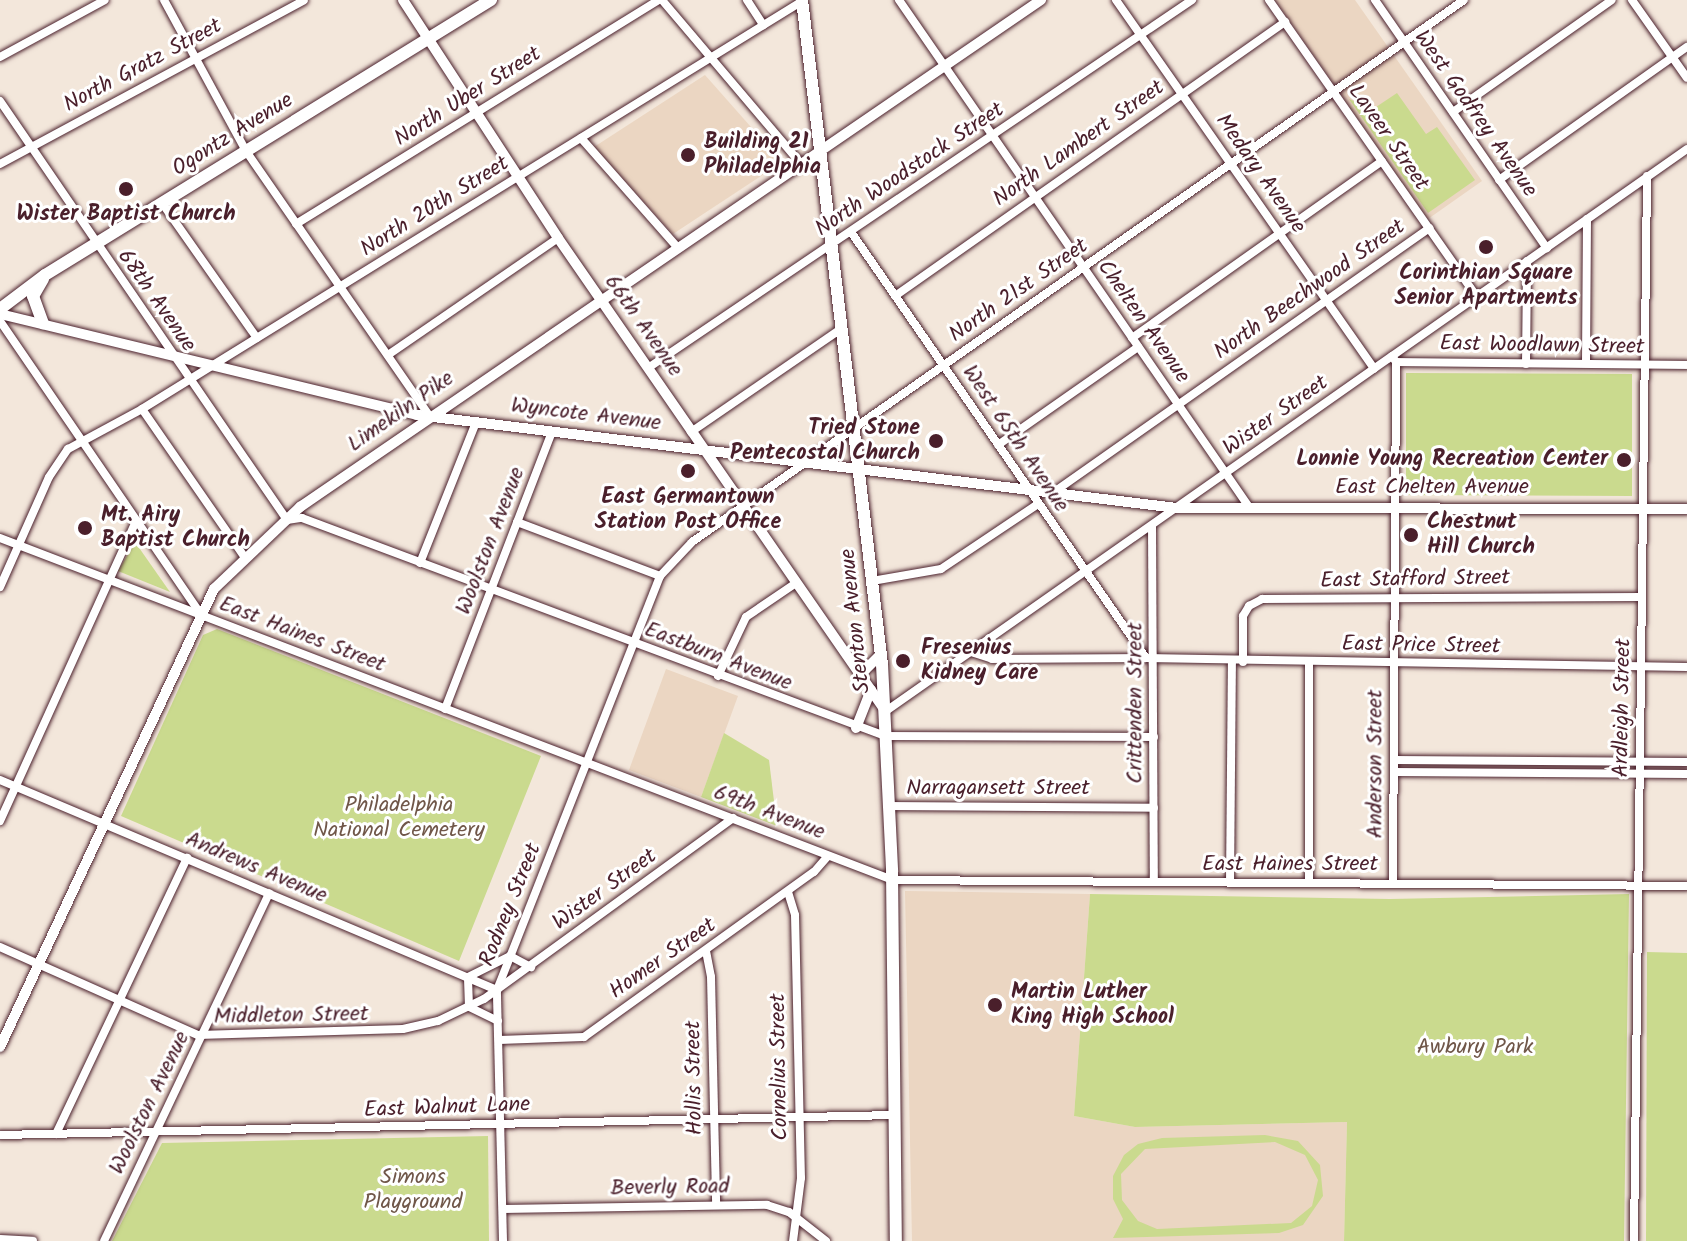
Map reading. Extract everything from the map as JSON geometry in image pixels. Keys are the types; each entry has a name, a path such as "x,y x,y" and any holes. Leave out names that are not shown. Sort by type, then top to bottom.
{"main road":[{"name":"Ogontz Avenue","path":"0,312 45,275 491,0"},
{"name":"Stenton Avenue","path":"803,0 886,711 893,880 896,1241"},
{"path":"43,323 33,296 45,275"}],"street":[{"path":"0,57 105,0"},
{"path":"164,0 246,151 430,417"},
{"name":"North Gratz Street","path":"0,164 304,0"},
{"name":"66th Avenue","path":"403,0 425,40 517,178 886,711"},
{"path":"660,0 800,163"},
{"name":"North Uber Street","path":"296,224 660,0"},
{"path":"747,0 763,25"},
{"name":"North 20th Street","path":"0,587 58,462 68,449 83,444 190,380 803,0"},
{"name":"Chelten Avenue","path":"899,0 1249,507"},
{"name":"Limekiln Pike","path":"0,1047 214,589 287,520 430,417 1041,0"},
{"name":"Medary Avenue","path":"1116,0 1374,369"},
{"name":"North Woodstock Street","path":"648,368 1192,0"},
{"name":"Laveer Street","path":"1269,0 1477,297"},
{"name":"West Godfrey Avenue","path":"1375,0 1547,248"},
{"name":"North 21st Street","path":"631,644 660,576 692,542 1464,0"},
{"path":"1453,112 1612,0"},
{"path":"1632,0 1687,78"},
{"name":"North Lambert Street","path":"895,296 1285,22"},
{"path":"1499,180 1687,47"},
{"name":"68th Avenue","path":"0,101 94,245 287,520"},
{"path":"581,138 677,247"},
{"name":"Wister Street","path":"886,711 1374,369 1394,359 1687,149"},
{"path":"1132,338 1382,161"},
{"name":"Ardleigh Street","path":"1634,1241 1647,176"},
{"path":"162,203 257,338"},
{"path":"1586,363 1587,219"},
{"name":"North Beechwood Street","path":"1054,492 1429,228"},
{"name":"West 65th Avenue","path":"851,232 1085,572 1150,660"},
{"path":"388,355 558,238"},
{"path":"1526,364 1527,261"},
{"name":"Wyncote Avenue","path":"0,312 430,417 1177,508"},
{"name":"East Haines Street","path":"0,321 202,616 633,780"},
{"path":"691,432 841,329"},
{"path":"998,445 1138,347"},
{"name":"East Woodlawn Street","path":"1394,359 1687,365"},
{"name":"Anderson Street","path":"1393,884 1394,359"},
{"path":"142,409 245,558"},
{"path":"420,563 476,422"},
{"name":"Woolston Avenue","path":"445,709 552,431"},
{"path":"872,581 941,569 1038,504"},
{"name":"East Chelten Avenue","path":"1177,508 1687,509"},
{"name":"Eastburn Avenue","path":"287,520 302,518 631,644 885,736 1154,737"},
{"path":"0,821 136,521"},
{"path":"517,522 660,576"},
{"name":"Crittenden Street","path":"1152,526 1150,660 1154,737 1154,881"},
{"path":"0,538 202,616"},
{"path":"718,676 746,617 796,583"},
{"name":"East Stafford Street","path":"1243,662 1243,616 1253,602 1642,597"},
{"name":"Rodney Street","path":"503,1241 497,990 631,644"},
{"name":"East Price Street","path":"971,652 992,659 1687,667"},
{"path":"858,670 869,667 881,654"},
{"path":"1230,883 1232,662"},
{"path":"1309,663 1309,883"},
{"path":"856,728 871,690"},
{"path":"1394,760 1687,762"},
{"path":"1394,772 1687,774"},
{"name":"Andrews Avenue","path":"0,780 107,821 497,990"},
{"name":"69th Avenue","path":"633,780 893,880"},
{"name":"Narragansett Street","path":"890,806 1154,808"},
{"name":"Wister Street","path":"497,990 733,818"},
{"name":"Homer Street","path":"499,1040 584,1037 788,892 828,856"},
{"path":"56,1134 187,858"},
{"name":"East Haines Street","path":"893,880 1687,886"},
{"name":"Cornelius Street","path":"788,892 795,915 799,1117 799,1219 793,1241"},
{"name":"Woolston Avenue","path":"104,1241 269,893"},
{"name":"Middleton Street","path":"0,947 203,1036 387,1032 469,1007 497,990"},
{"name":"Hollis Street","path":"706,951 716,1205"},
{"path":"498,1021 469,1007 468,977 510,956 531,967"},
{"name":"East Walnut Lane","path":"0,1135 895,1115"},
{"name":"Beverly Road","path":"503,1209 767,1205 799,1219 826,1241"},
{"path":"0,1239 33,1241"}],"shaded area":[{"path":"1275,0 1355,0 1482,181 1428,219"},
{"name":"Building 21 Philadelphia","path":"705,75 782,162 673,234 594,147"},
{"path":"666,669 738,696 701,797 629,770"},
{"name":"Martin Luther King High School","path":"905,891 1090,894 1074,1116 1135,1127 1347,1122 1344,1241 912,1241"}],"green space":[{"path":"1397,93 1426,134 1437,127 1475,180 1428,213 1349,99 1373,109"},
{"path":"1406,373 1632,374 1632,496 1406,495"},
{"path":"135,542 170,592 118,571"},
{"name":"Philadelphia National Cemetery","path":"217,629 541,756 459,961 121,816 203,635"},
{"path":"724,733 769,760 777,826 701,797"},
{"name":"Awbury Park","path":"1090,894 1390,899 1629,894 1624,1241 1344,1241 1347,1122 1135,1127 1074,1116"},
{"path":"1647,952 1687,953 1687,1241 1646,1241"},
{"path":"1265,1135 1298,1141 1320,1165 1323,1196 1303,1225 1279,1233 1113,1238 1123,1219 1113,1199 1113,1176 1124,1155 1138,1144 1162,1138","holes":["1275,1142 1305,1155 1318,1180 1312,1206 1291,1223 1157,1229 1138,1221 1122,1200 1121,1174 1145,1149"]},
{"name":"Simons Playground","path":"488,1136 489,1241 112,1241 162,1143"}],"place":[{"name":"Building 21 Philadelphia","path":"688,155"},
{"name":"Wister Baptist Church","path":"126,189"},
{"name":"Corinthian Square Senior Apartments","path":"1486,247"},
{"name":"Tried Stone Pentecostal Church","path":"936,441"},
{"name":"Lonnie Young Recreation Center","path":"1624,460"},
{"name":"East Germantown Station Post Office","path":"688,471"},
{"name":"Mt. Airy Baptist Church","path":"85,528"},
{"name":"Chestnut Hill Church","path":"1411,535"},
{"name":"Fresenius Kidney Care","path":"903,661"},
{"name":"Martin Luther King High School","path":"995,1005"}]}
